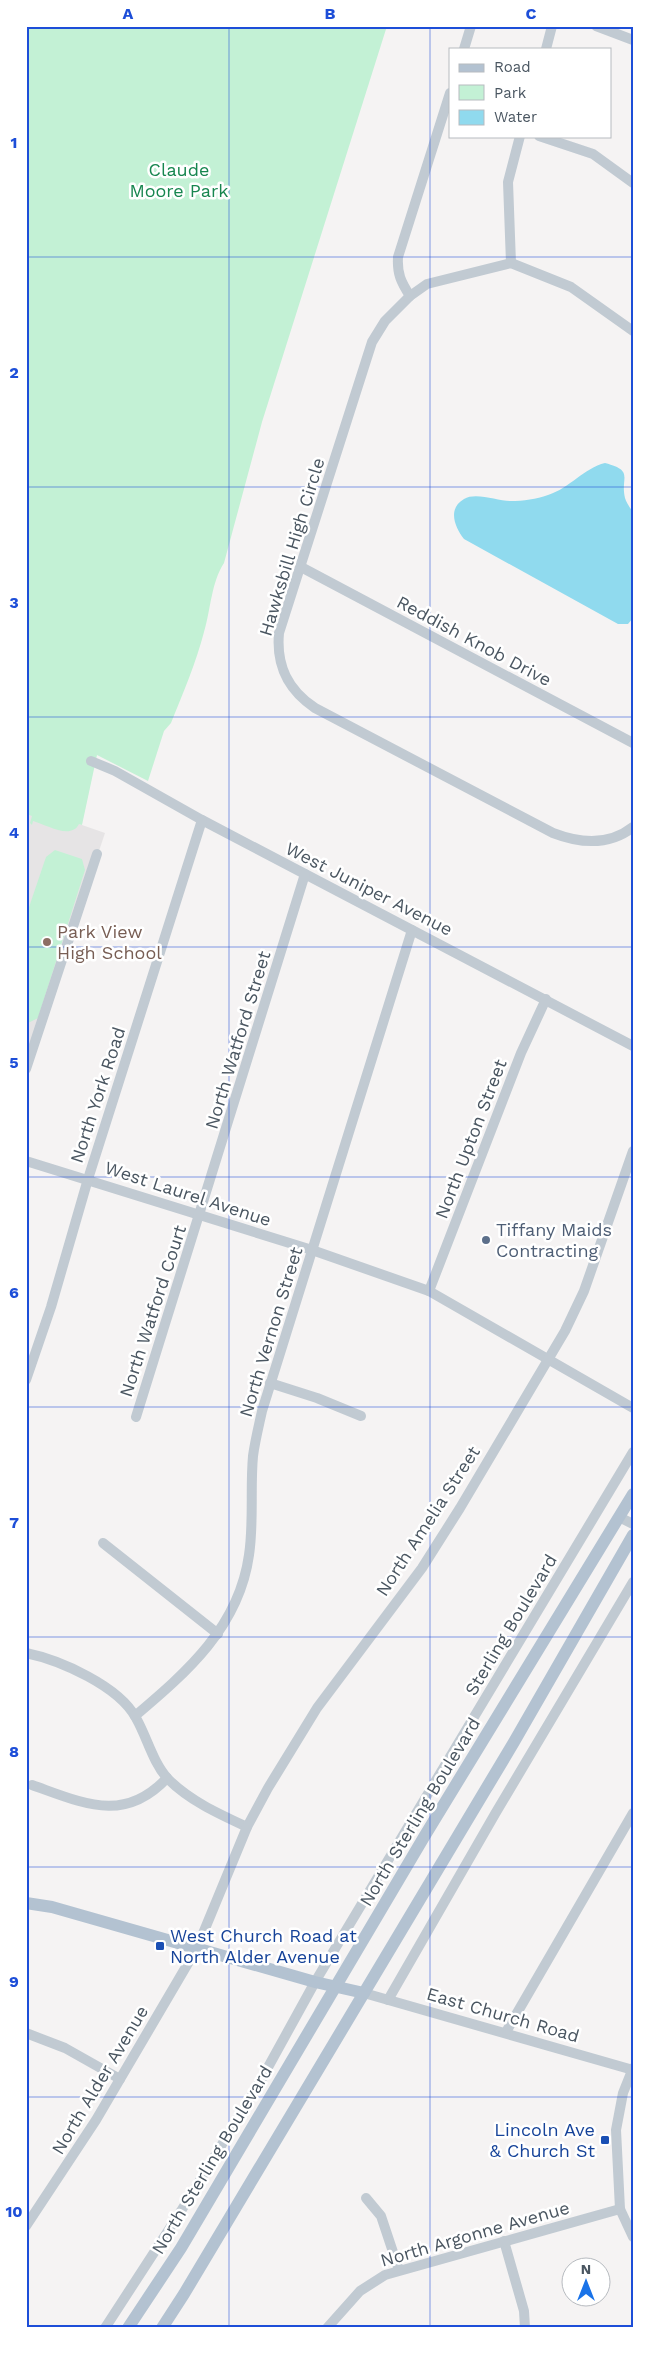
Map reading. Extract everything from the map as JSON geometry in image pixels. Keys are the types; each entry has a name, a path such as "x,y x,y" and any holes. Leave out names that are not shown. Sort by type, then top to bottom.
{"main road":[{"name":"North Sterling Boulevard","path":"128,2328 181,2248 424,1837 633,1494"},
{"path":"162,2328 364,1993 557,1668 633,1535"},
{"path":"26,1903 52,1907 315,1982 364,1993"}],"street":[{"path":"464,48 471,26"},
{"path":"546,48 552,26"},
{"path":"596,26 633,40"},
{"path":"410,296 397,272 398,257 448,109"},
{"path":"519,138 508,182 511,263 571,288 633,331"},
{"path":"545,138 593,154 633,183"},
{"name":"Hawksbill High Circle","path":"511,263 427,284 410,296 385,321 372,342 279,633 277,648 285,678 305,701 553,833 571,840 590,842 612,838 633,827"},
{"name":"Reddish Knob Drive","path":"301,567 633,743"},
{"name":"West Juniper Avenue","path":"91,761 115,770 202,820 633,1046"},
{"name":"North York Road","path":"26,1380 51,1307 88,1179 202,820"},
{"path":"26,1069 96,854"},
{"name":"North Watford Street","path":"201,1214 306,874"},
{"name":"North Vernon Street","path":"135,1716 186,1673 218,1634 239,1592 249,1556 253,1455 262,1411 412,930"},
{"name":"North Upton Street","path":"429,1291 521,1053 546,999"},
{"name":"North Amelia Street","path":"197,1948 247,1826 318,1708 426,1560 549,1359 584,1291 633,1151"},
{"name":"West Laurel Avenue","path":"26,1161 201,1214 429,1291 633,1408"},
{"name":"North Watford Court","path":"136,1417 201,1214"},
{"path":"270,1383 317,1398 361,1416"},
{"name":"Sterling Boulevard","path":"105,2328 256,2090 315,1982 633,1452"},
{"path":"619,1517 633,1524"},
{"path":"103,1544 218,1634"},
{"path":"388,2000 494,1814 633,1582"},
{"path":"26,1653 49,1658 91,1678 114,1694 135,1716 147,1743 167,1778 218,1814 247,1826"},
{"path":"32,1785 110,1808 134,1802 156,1790 167,1778"},
{"path":"506,2032 633,1813"},
{"name":"North Alder Avenue","path":"26,2226 50,2192 120,2079 197,1948"},
{"name":"East Church Road","path":"364,1993 633,2069"},
{"path":"26,2033 65,2048 120,2079"},
{"path":"633,2069 622,2093 616,2130 620,2209 633,2237"},
{"path":"366,2198 381,2216 399,2270"},
{"name":"North Argonne Avenue","path":"327,2328 360,2291 385,2274 620,2209"},
{"path":"504,2242 524,2311 525,2328"}],"shaded area":[{"name":"Park View High School","path":"26,797 82,825 105,833 26,1069"}],"green space":[{"name":"Claude Moore Park","path":"26,26 387,26 262,422 224,563 216,579 201,644 185,689 171,723 164,731 148,781 97,755 82,825 79,824 70,831 58,830 33,821 32,825 30,823 32,816 26,814"},
{"path":"55,850 82,859 85,870 38,1018 26,1024 26,916 46,857"}],"water":[{"path":"605,463 623,472 625,498 633,512 633,618 628,624 618,624 464,539 454,518 454,513 459,503 469,497 474,496 505,501 539,498 556,492 590,469"}],"place":[{"name":"Park View High School","path":"47,942"},
{"name":"Tiffany Maids Contracting","path":"486,1240"},
{"name":"West Church Road at North Alder Avenue","path":"160,1946"},
{"name":"Lincoln Ave & Church St","path":"605,2140"}]}
